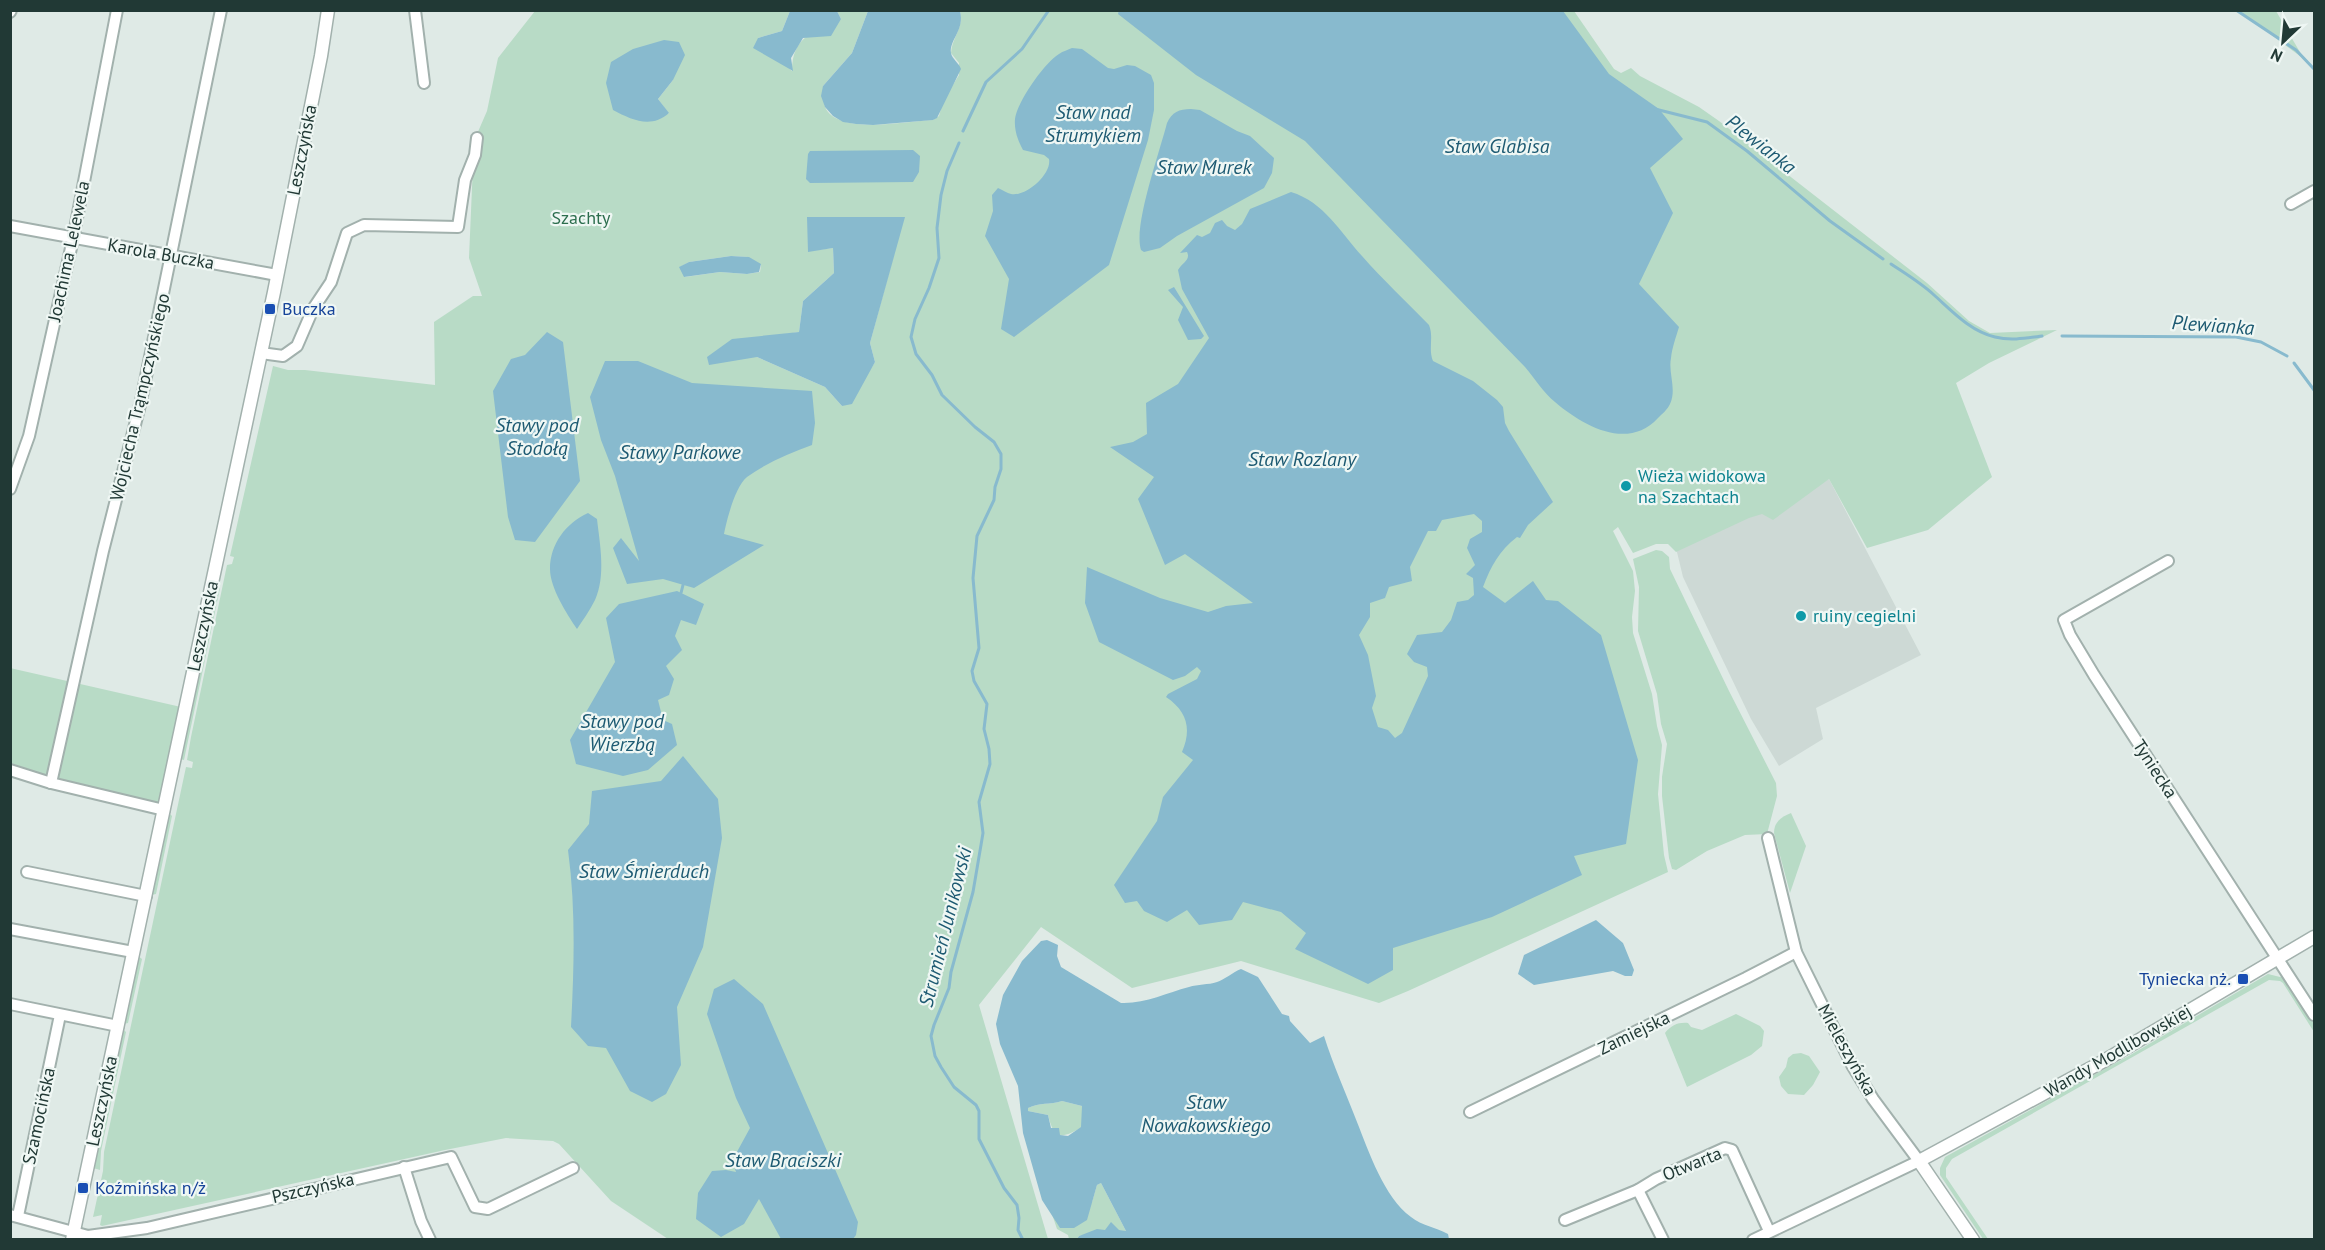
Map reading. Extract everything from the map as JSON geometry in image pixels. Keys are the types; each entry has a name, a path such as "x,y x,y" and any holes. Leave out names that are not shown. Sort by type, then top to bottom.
{"street":[{"name":"Joachima Lelewela","path":"10,489 29,436 73,239 117,10"},
{"name":"Wojciecha Trąmpczyńskiego","path":"51,783 103,551 141,401 221,10"},
{"name":"Leszczyńska","path":"73,1236 261,353 320,64 328,10"},
{"path":"415,10 424,83"},
{"path":"261,353 283,356 297,346 313,309 330,282 347,233 364,225 458,227 462,194 475,155 477,138"},
{"path":"2291,204 2314,191"},
{"name":"Karola Buczka","path":"10,226 277,275"},
{"name":"Tyniecka","path":"2168,561 2064,620 2070,635 2094,675 2314,1015"},
{"path":"10,770 51,783 164,810"},
{"name":"Mieleszyńska","path":"1768,838 1796,951 1852,1065 1873,1099 1973,1239"},
{"path":"27,872 146,896"},
{"path":"10,928 133,952"},
{"name":"Wandy Modlibowskiej","path":"1919,1161 2102,1062 2314,937"},
{"name":"Zamiejska","path":"1470,1112 1746,978 1796,951"},
{"path":"10,1004 118,1026"},
{"name":"Szamocińska","path":"14,1216 60,1015"},
{"name":"Otwarta","path":"1565,1220 1638,1190 1656,1179 1725,1148 1732,1150 1769,1231"},
{"name":"Pszczyńska","path":"14,1216 73,1236 91,1236 147,1228 451,1157 475,1207 488,1209 573,1168"},
{"path":"1753,1239 1919,1161"},
{"path":"404,1167 421,1221 430,1239"},
{"path":"1638,1190 1663,1239"},
{"path":"145,1239 147,1228"}],"shaded area":[{"name":"ruiny cegielni","path":"1829,479 1921,655 1816,708 1823,739 1779,766 1751,719 1683,577 1676,548"}],"green space":[{"path":"2243,10 2276,11 2304,59 2242,13"},
{"name":"Szachty","path":"535,11 790,11 782,31 758,38 792,71 793,59 800,43 814,32 841,19 837,11 868,11 852,53 823,86 825,107 834,117 845,122 875,125 933,120 939,116 943,101 959,75 959,63 951,53 959,28 960,11 1574,11 1614,69 1621,73 1631,68 1640,76 1699,107 1719,121 1927,283 1969,321 1990,333 2057,330 1989,363 1956,383 1992,477 1928,530 1867,548 1829,479 1773,520 1762,514 1749,518 1676,552 1668,544 1656,544 1633,553 1618,527 1613,531 1633,571 1635,591 1633,633 1652,694 1662,745 1658,794 1664,855 1668,872 1379,1003 1241,961 1132,988 1041,927 979,1005 1048,1239 668,1239 611,1201 559,1144 553,1141 506,1138 102,1226 100,1225 102,1215 93,1217 103,1171 104,1152 186,767 192,768 193,762 187,760 191,737 227,565 232,564 234,557 230,556 273,366 288,370 435,385 434,322 473,296 482,296 469,258 474,141 487,111 498,58","holes":["673,80 658,99 669,114 606,83","904,217 870,343 875,362 863,381 842,406 825,387 757,357 767,337 799,332 803,301 834,273 833,248 809,251","731,256 748,257 761,265 760,272 747,274 720,272 685,277 680,267 689,262"]},
{"path":"1656,550 1662,551 1669,557 1670,569 1776,783 1777,796 1767,834 1745,835 1707,851 1676,870 1672,869 1669,858 1662,796 1662,777 1667,744 1661,724 1657,694 1638,631 1639,587 1633,559"},
{"path":"217,585 220,588 184,760 180,759"},
{"path":"10,668 181,707 159,805 47,776 11,763"},
{"path":"169,813 172,816 156,894 151,895"},
{"path":"1791,813 1806,846 1790,893 1774,833 1779,820"},
{"path":"138,956 142,959 128,1023 124,1024"},
{"path":"2268,974 2280,977 2283,975 2314,1024 2314,1032 2283,983 2269,980 1952,1159 1946,1168 1946,1177 1988,1239 1983,1239 1940,1175 1940,1168 1945,1157 2132,1054"},
{"path":"1736,1014 1760,1026 1764,1031 1762,1046 1751,1055 1687,1087 1665,1033 1681,1023 1688,1023 1691,1027 1702,1030"},
{"path":"123,1029 126,1032 101,1151 100,1170 93,1168"},
{"path":"1801,1053 1809,1056 1820,1072 1804,1095 1788,1094 1781,1086 1779,1077 1786,1067 1788,1058 1793,1054"},
{"path":"1062,1101 1082,1106 1082,1127 1069,1134 1056,1133 1048,1115 1028,1111 1028,1108 1032,1106"},
{"path":"1101,1183 1126,1231 1105,1230 1079,1236 1077,1239 1069,1239 1068,1235 1057,1229 1052,1214 1061,1228 1092,1202 1097,1185"}],"water":[{"name":"Staw Glabisa","path":"1119,10 1563,11 1609,74 1659,109 1683,139 1650,168 1673,213 1639,284 1679,327 1670,364 1673,393 1668,408 1646,428 1633,433 1620,434 1592,426 1566,411 1547,394 1525,367 1305,141 1196,75 1118,14"},
{"path":"790,11 837,11 841,19 831,36 803,38 791,58 793,71 753,48 758,38 782,31"},
{"path":"868,11 960,11 959,29 952,44 951,53 961,69 937,118 873,125 856,124 843,122 825,107 821,96 823,86 852,53"},
{"path":"664,40 679,42 685,55 673,80 658,99 669,113 655,121 648,122 634,120 613,110 606,83 611,62 633,49"},
{"name":"Staw nad Strumykiem","path":"1072,48 1082,49 1108,68 1135,66 1151,75 1154,83 1154,110 1148,140 1109,265 1014,337 1001,329 1009,279 985,236 993,211 992,195 998,188 1011,194 1024,192 1037,183 1046,171 1049,159 1044,155 1023,150 1017,135 1015,119 1026,93 1039,74 1053,58"},
{"name":"Staw Murek","path":"1200,110 1250,136 1274,158 1272,173 1264,188 1177,236 1160,248 1144,252 1141,250 1140,239 1144,207 1167,123 1176,112"},
{"path":"913,150 920,156 919,172 913,182 810,183 806,179 810,151"},
{"name":"Staw Rozlany","path":"1291,192 1322,210 1370,265 1429,325 1433,361 1473,381 1503,407 1505,423 1509,431 1553,502 1528,525 1520,538 1517,537 1500,553 1483,587 1505,603 1533,581 1546,600 1558,601 1601,635 1638,760 1626,844 1574,856 1582,875 1492,917 1393,948 1393,970 1368,984 1295,949 1306,933 1281,912 1243,902 1232,920 1199,925 1187,910 1167,922 1144,911 1137,901 1125,903 1114,885 1157,821 1163,797 1193,760 1182,752 1187,736 1183,714 1166,697 1197,679 1201,671 1197,667 1185,676 1173,680 1099,642 1085,603 1087,567 1160,598 1208,612 1226,606 1253,603 1185,554 1165,565 1138,499 1154,477 1110,447 1133,442 1147,434 1146,403 1178,384 1209,338 1182,289 1178,270 1188,255 1187,252 1180,253 1197,235 1202,237 1210,233 1215,223 1222,220 1235,230 1242,224 1250,209","holes":["1474,514 1482,521 1482,532 1470,539 1467,548 1475,565 1466,574 1473,578 1474,595 1468,600 1457,602 1451,620 1442,632 1417,635 1407,654 1414,662 1427,667 1428,676 1402,733 1395,738 1388,730 1378,727 1372,708 1376,696 1368,655 1359,635 1370,617 1370,603 1385,598 1389,587 1412,581 1410,567 1428,531 1436,531 1442,520"]},
{"path":"807,217 905,217 870,343 875,362 852,404 842,406 825,387 757,357 709,365 707,357 732,339 799,332 803,301 834,273 833,248 808,252"},
{"path":"731,256 749,257 761,264 759,272 747,274 720,272 684,277 679,267 689,262"},
{"path":"1174,287 1204,336 1201,339 1188,340 1178,320 1183,307 1168,290"},
{"name":"Stawy pod Stodołą","path":"547,332 563,342 580,481 535,542 515,540 508,517 493,391 511,359 525,355"},
{"name":"Stawy Parkowe","path":"605,361 638,361 692,383 812,391 815,423 812,445 778,459 747,477 735,495 729,512 724,534 764,545 694,588 663,579 627,584 613,548 621,538 639,561 590,397"},
{"name":"Stawy pod Stodołą","path":"588,513 597,519 601,560 600,581 595,600 577,629 560,600 550,569 553,551 561,535 573,522"},
{"name":"Stawy pod Wierzbą","path":"677,591 704,604 696,625 681,620 675,636 682,650 666,666 674,679 669,695 658,700 663,720 672,724 677,745 648,770 623,776 576,764 570,740 615,662 606,618 619,604"},
{"name":"Staw Śmierduch","path":"683,756 718,799 722,838 703,947 677,1007 681,1065 666,1094 652,1102 630,1091 606,1048 588,1046 571,1027 573,916 568,850 589,824 592,791 661,781"},
{"path":"1596,920 1623,943 1634,970 1632,976 1613,971 1534,985 1518,974 1524,955"},
{"name":"Staw Nowakowskiego","path":"1047,940 1058,945 1057,956 1061,967 1121,1003 1147,1000 1192,986 1210,984 1223,980 1241,969 1258,977 1282,1014 1289,1016 1290,1021 1310,1043 1324,1036 1372,1160 1393,1198 1411,1217 1448,1234 1449,1239 1077,1239 1097,1229 1105,1230 1111,1222 1119,1230 1126,1231 1101,1183 1097,1185 1087,1220 1074,1228 1060,1228 1042,1200 1023,1133 1018,1086 1000,1044 996,1024 1003,995 1022,961 1041,941","holes":["1062,1101 1082,1106 1081,1127 1068,1136 1060,1135 1059,1128 1051,1128 1048,1115 1028,1111 1028,1108 1032,1106"]},
{"name":"Staw Braciszki","path":"734,979 763,1004 858,1222 853,1239 781,1239 759,1199 744,1224 721,1237 696,1219 698,1193 712,1171 736,1172 732,1161 750,1128 736,1098 707,1014 714,989"}],"waterway":[{"name":"Strumień Junikowski","path":"963,131 986,82 1022,49 1049,10"},
{"path":"2236,10 2296,50 2314,69"},
{"name":"Plewianka","path":"1655,109 1707,122 1747,151 1830,221 1883,259"},
{"name":"Strumień Junikowski","path":"959,143 947,171 941,195 937,228 939,258 915,319 911,337 916,354 932,375 942,395 994,442 1001,454 1001,469 995,487 994,500 977,536 973,578 979,648 972,671 974,681 987,704 984,729 990,764 979,802 983,833 973,892 951,972 949,988 931,1036 935,1056 941,1067 954,1087 976,1105 979,1111 979,1139 1004,1188 1017,1205 1018,1230 1023,1240"},
{"name":"Plewianka","path":"1891,264 1924,286 1962,320 1977,330 2007,339 2042,336"},
{"name":"Plewianka","path":"2062,336 2236,337 2261,342 2287,356"},
{"name":"Plewianka","path":"2294,363 2314,390"},
{"path":"681,593 683,585"}],"place":[{"name":"Buczka","path":"270,309"},
{"name":"Wieża widokowa na Szachtach","path":"1626,486"},
{"name":"ruiny cegielni","path":"1801,616"},
{"name":"Tyniecka nż.","path":"2243,979"},
{"name":"Koźmińska n/ż","path":"83,1188"}]}
